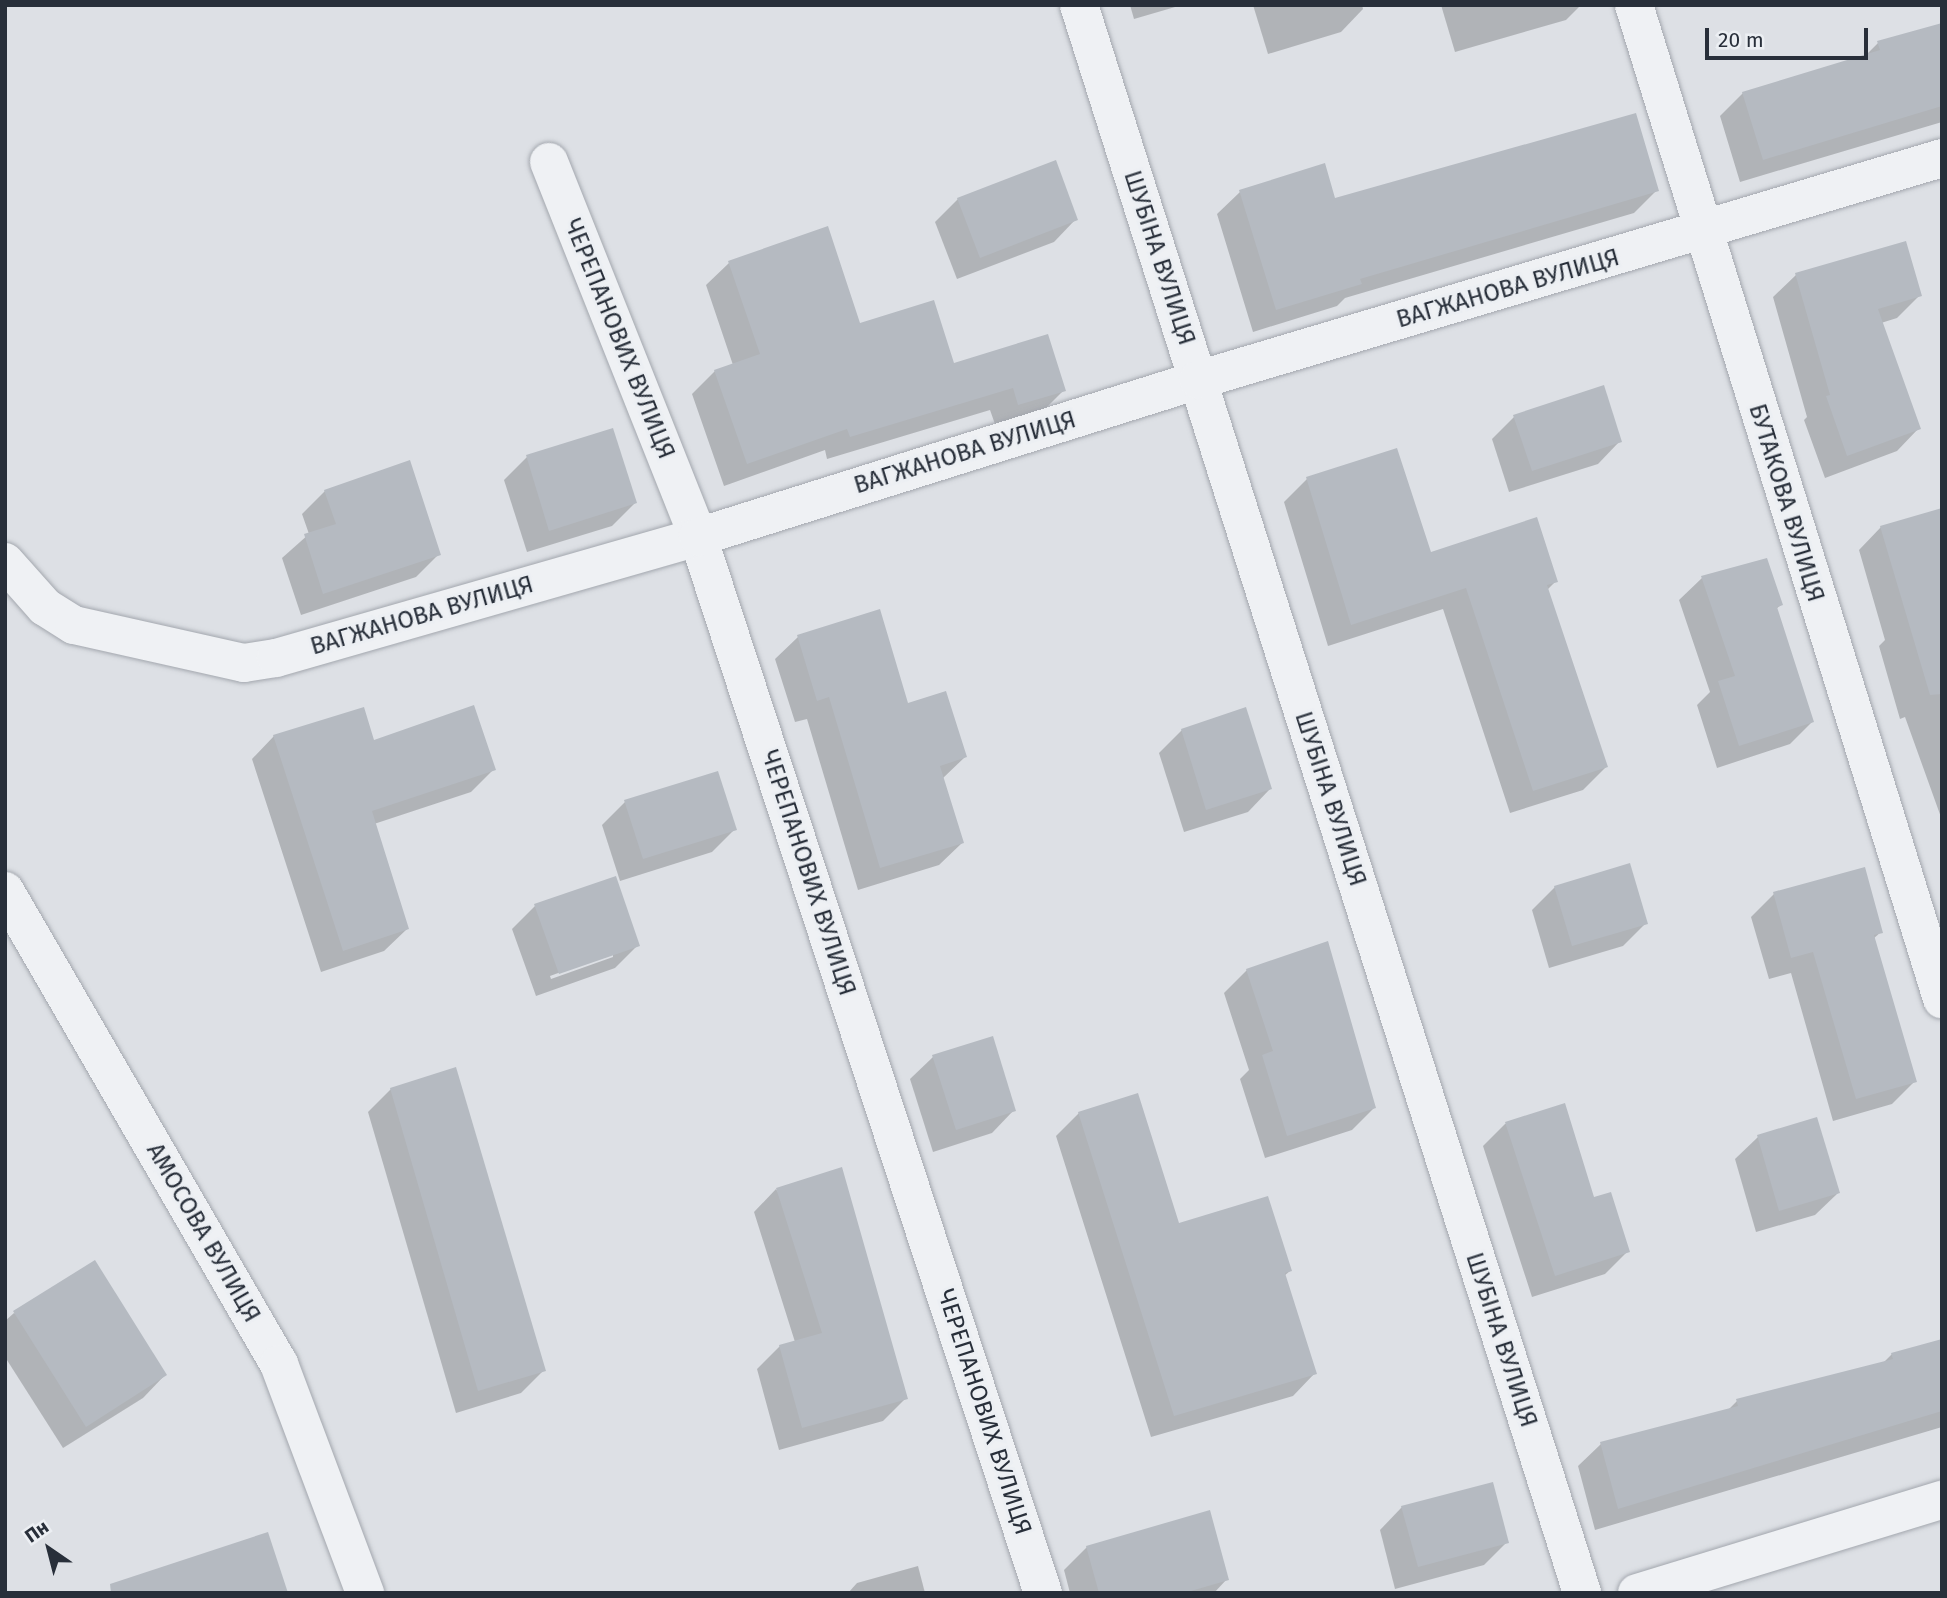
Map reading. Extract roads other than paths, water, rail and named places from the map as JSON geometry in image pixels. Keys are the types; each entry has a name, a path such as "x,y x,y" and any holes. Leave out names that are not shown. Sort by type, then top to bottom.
{"street":[{"name":"ШУБІНА ВУЛИЦЯ","path":"1079,5 1582,1593"},
{"name":"БУТАКОВА ВУЛИЦЯ","path":"1634,5 1702,233 1942,999"},
{"name":"ВАГЖАНОВА ВУЛИЦЯ","path":"5,562 45,607 74,625 244,663 276,658 698,537 1198,380 1702,233 1942,158"},
{"name":"ЧЕРЕПАНОВИХ ВУЛИЦЯ","path":"549,162 698,537 1043,1593"},
{"name":"АМОСОВА ВУЛИЦЯ","path":"5,891 279,1364 365,1593"},
{"path":"1637,1593 1942,1500"}]}
